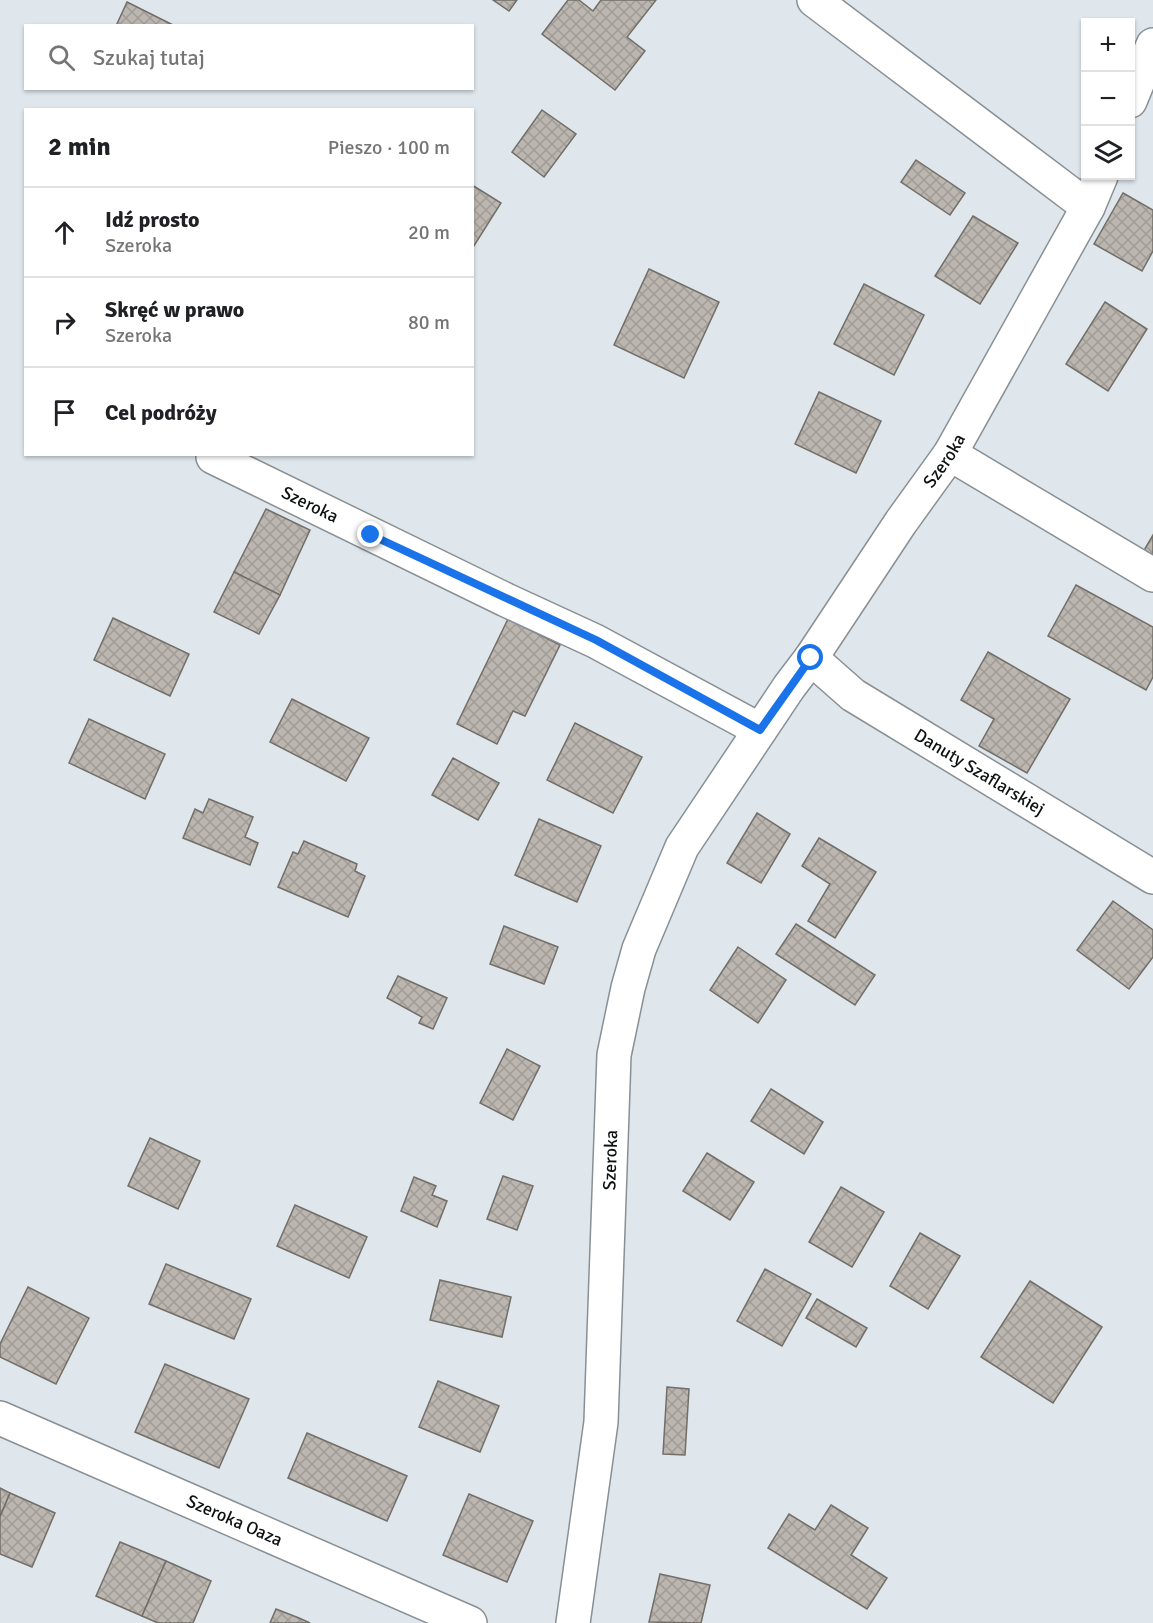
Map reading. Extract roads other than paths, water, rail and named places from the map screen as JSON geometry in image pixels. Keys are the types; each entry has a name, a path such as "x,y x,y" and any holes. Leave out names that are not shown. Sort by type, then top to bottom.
{"street":[{"path":"814,0 1088,207"},
{"path":"1135,91 1153,45"},
{"name":"Szeroka","path":"573,1623 601,1422 614,1055 639,948 682,847 901,522 950,454 1088,207 1099,180"},
{"path":"950,454 1153,575"},
{"name":"Szeroka","path":"213,457 454,575 596,640 760,730"},
{"name":"Danuty Szaflarskiej","path":"811,658 853,695 1153,877"},
{"name":"Szeroka Oaza","path":"0,1418 470,1623"}]}
